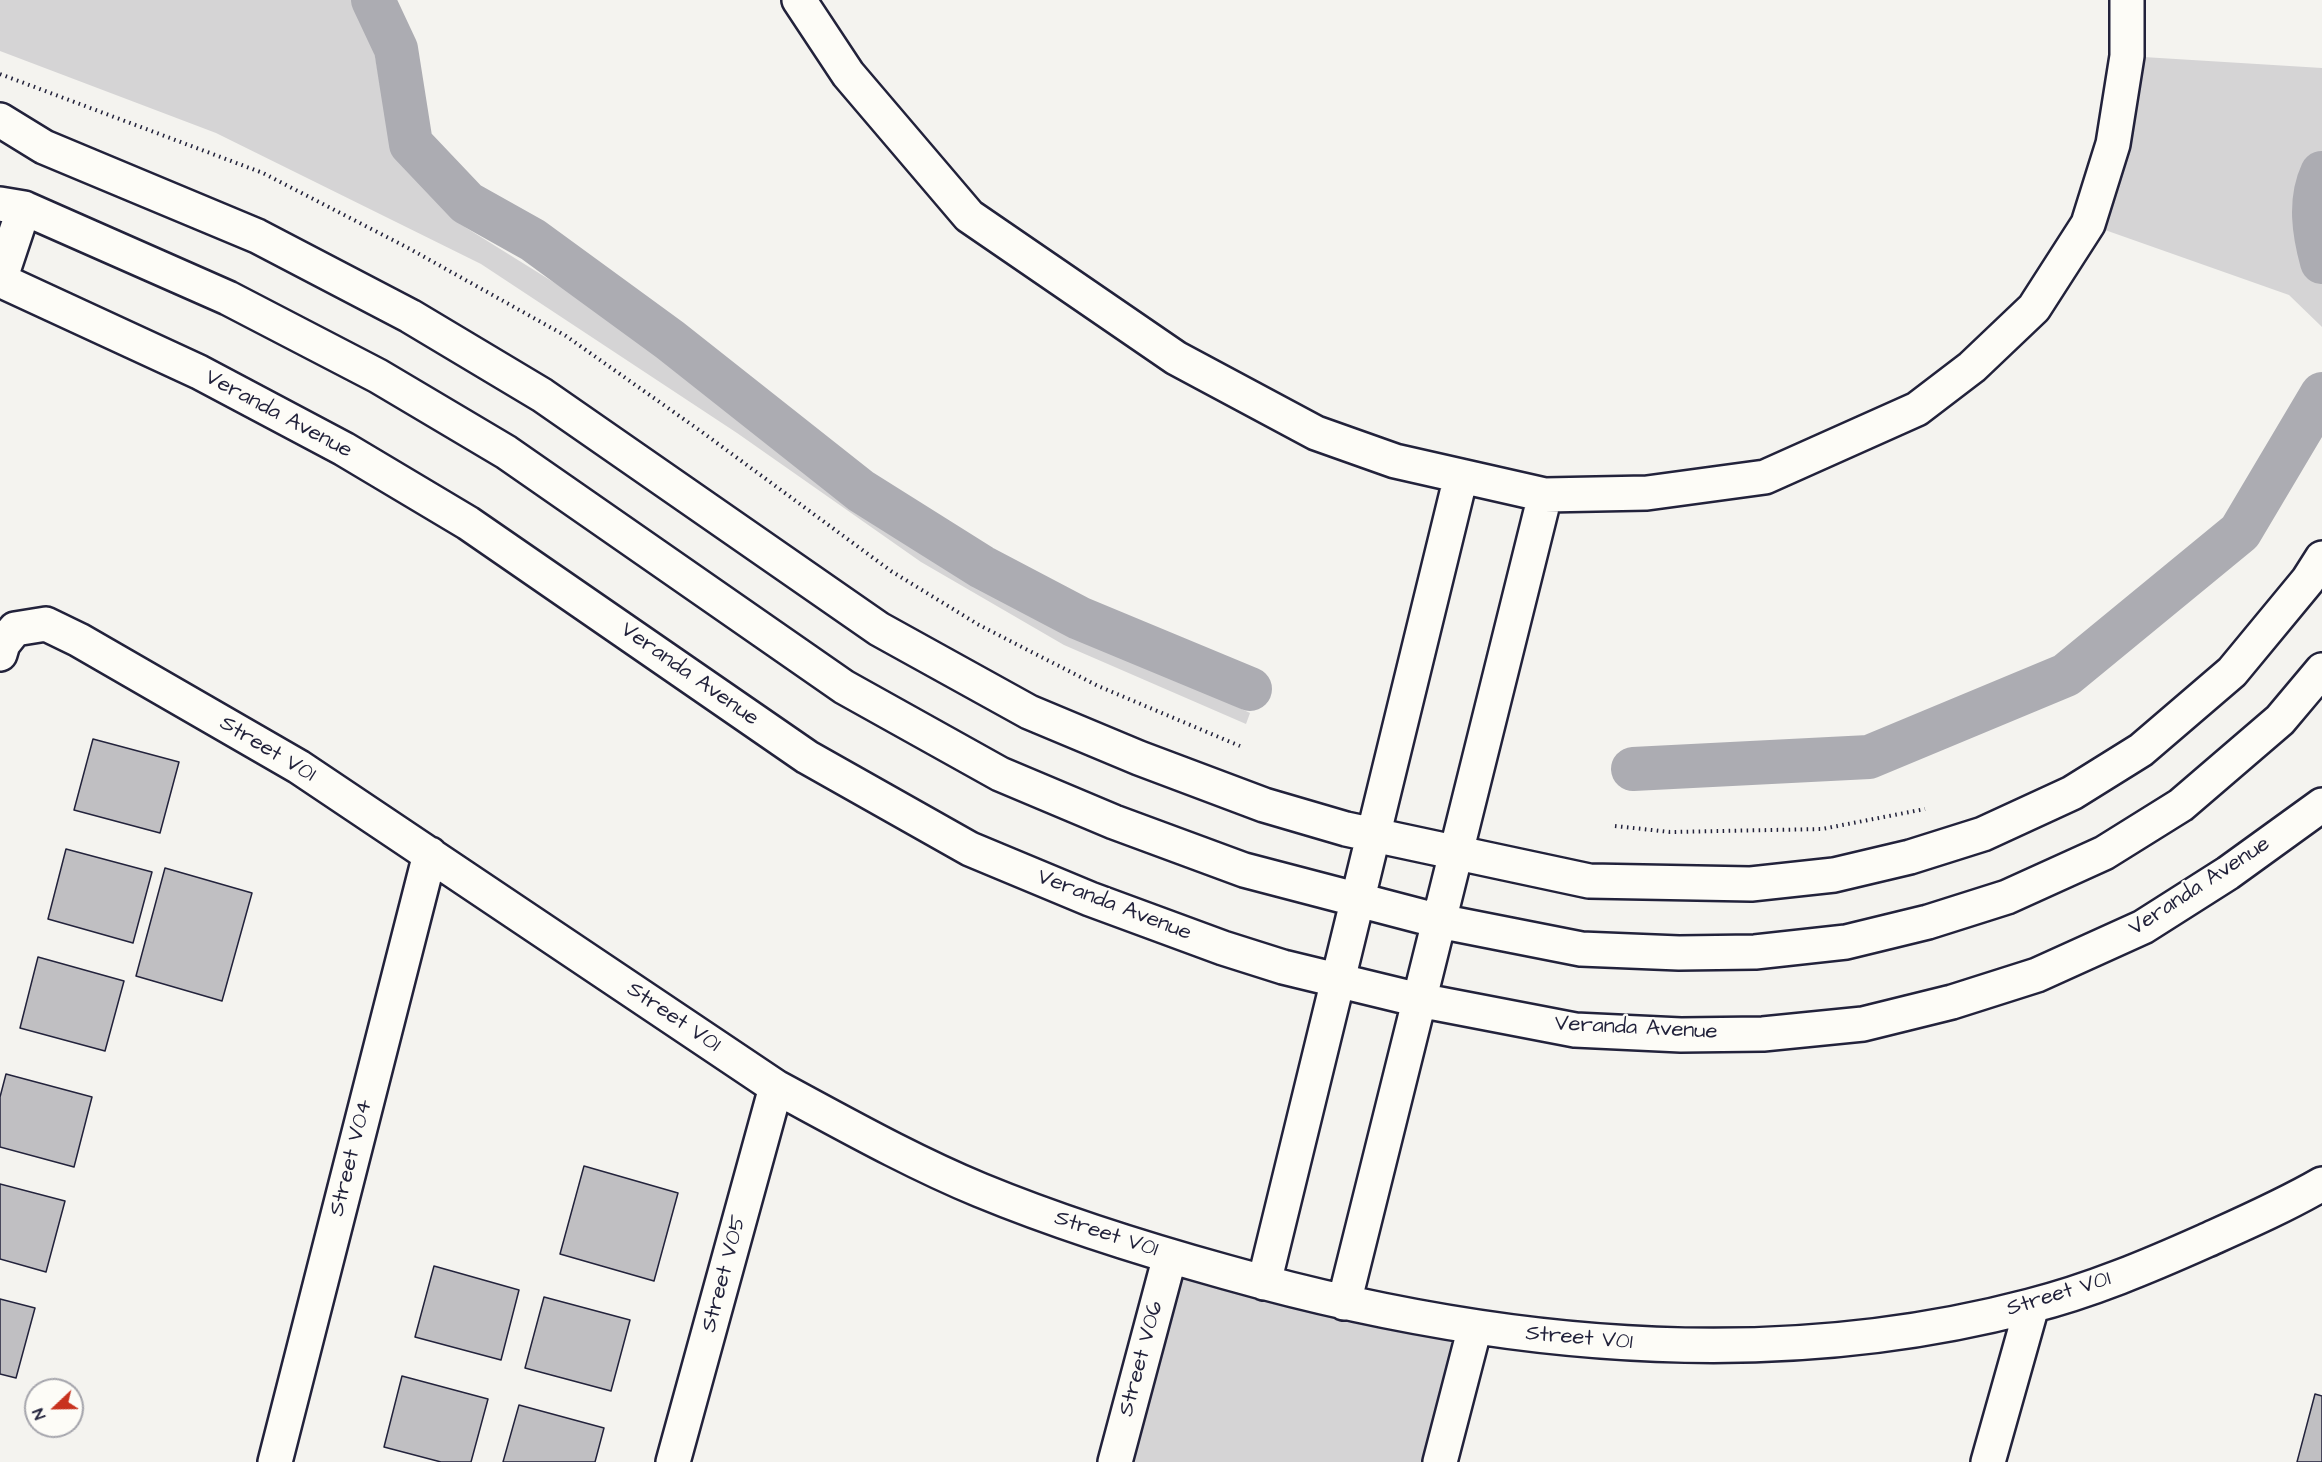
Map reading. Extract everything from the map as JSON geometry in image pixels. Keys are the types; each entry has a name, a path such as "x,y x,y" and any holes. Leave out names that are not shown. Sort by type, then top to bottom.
{"street":[{"path":"799,0 848,74 969,216 1176,358 1316,433 1395,461 1545,495 1647,493 1766,477 1917,409 1972,367 2034,308 2088,224 2113,144 2127,56 2127,0"},
{"path":"0,120 44,147 257,236 410,316 542,395 879,629 1029,712 1139,758 1264,805 1373,835 1589,880 1751,884 1834,875 1910,857 1983,834 2072,793 2141,750 2232,672 2308,580 2322,558"},
{"path":"0,280 12,206 228,298 378,376 506,453 844,687 1000,774 1114,822 1244,870 1439,921 1581,949 1679,953 1755,952 1846,942 1928,922 2007,897 2104,854 2181,805 2280,720 2322,670"},
{"name":"Veranda Avenue","path":"0,280 199,372 344,449 468,523 807,757 970,849 1090,899 1223,948 1283,967 1419,1000 1575,1030 1681,1035 1763,1034 1863,1024 1952,1002 2037,975 2143,927 2229,873 2322,805"},
{"path":"1264,1283 1461,476"},
{"path":"1344,1303 1545,495"},
{"name":"Street V01","path":"8,641 46,624 79,640 299,768 776,1087 859,1132 977,1189 1073,1226 1264,1283 1344,1303 1475,1327 1569,1341 1676,1346 1781,1345 1917,1331 2032,1306 2149,1266 2291,1202 2322,1184"},
{"name":"Street V04","path":"274,1462 430,854"},
{"name":"Street V05","path":"673,1462 776,1087"},
{"name":"Street V06","path":"1114,1462 1170,1256"},
{"path":"1988,1462 2032,1306"},
{"path":"1440,1462 1475,1327"}],"path":[{"path":"0,74 263,172 410,249 566,336 702,432 891,571 979,625 1098,686 1240,746"},
{"path":"1615,826 1670,832 1822,829 1927,808"}],"shaded area":[{"path":"0,0 354,0 370,27 382,96 398,156 460,224 579,298 828,480 995,593 1250,713 1246,724 1064,645 921,562 737,433 481,264 216,133 0,51"},
{"path":"2127,56 2322,68 2322,173 2317,183 2313,230 2322,262 2322,327 2289,295 2088,224"},
{"path":"1170,1256 1475,1327 1440,1462 1115,1462"}],"building":[{"path":"93,739 179,762 160,833 74,810"},
{"path":"66,849 152,872 133,943 48,919"},
{"path":"165,868 252,893 222,1001 136,976"},
{"path":"38,957 124,981 105,1051 20,1028"},
{"path":"6,1074 92,1097 74,1167 0,1147 0,1097"},
{"path":"584,1166 678,1193 654,1281 560,1254"},
{"path":"0,1184 65,1201 46,1272 0,1259"},
{"path":"434,1266 519,1290 501,1360 415,1337"},
{"path":"544,1297 630,1320 611,1391 525,1368"},
{"path":"0,1299 35,1308 16,1378 0,1374"},
{"path":"402,1376 488,1399 471,1462 441,1462 384,1447"},
{"path":"2315,1394 2322,1396 2322,1462 2297,1462"},
{"path":"519,1405 604,1428 595,1462 503,1462"}],"waterway":[{"path":"373,0 396,49 411,144 467,203 533,240 670,340 861,491 982,567 1079,618 1250,689"},
{"path":"2322,173 2314,206 2317,240 2322,262"},
{"path":"1633,769 1869,757 2066,675 2240,532 2322,394"}]}
